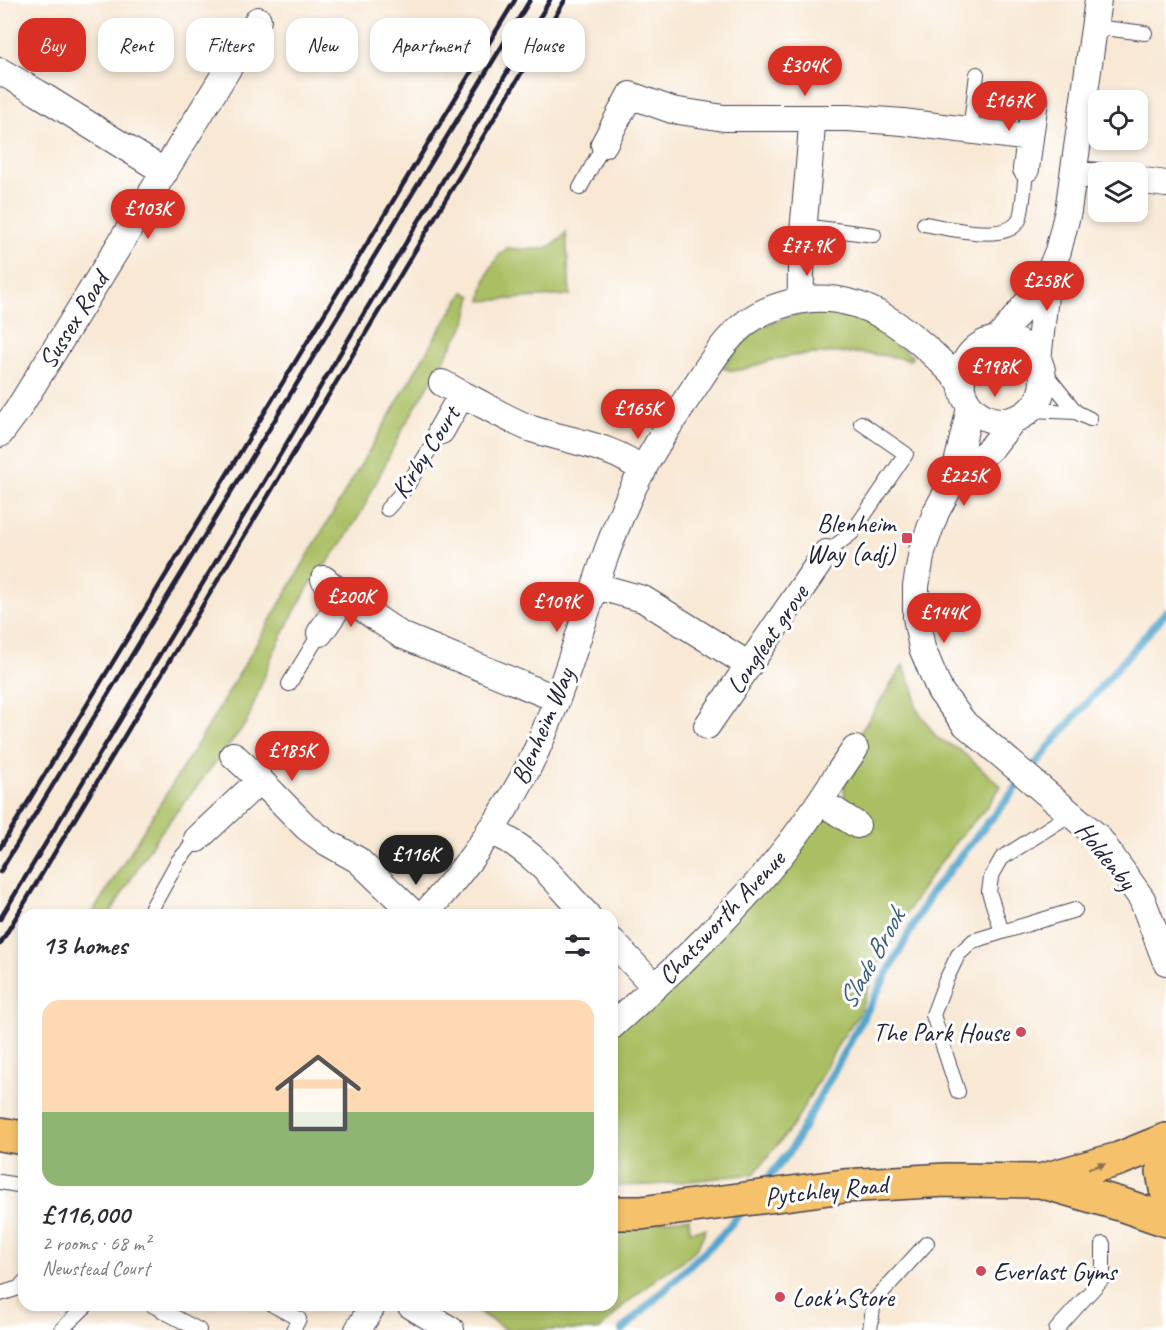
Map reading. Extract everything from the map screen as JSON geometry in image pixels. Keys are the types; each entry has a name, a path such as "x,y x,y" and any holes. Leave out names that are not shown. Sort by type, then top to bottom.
{"main road":[{"path":"0,1134 18,1137"},
{"path":"1166,1141 1163,1172 1166,1189"},
{"name":"Pytchley Road","path":"1040,1181 1119,1159 1166,1141"},
{"name":"Pytchley Road","path":"618,1213 641,1214 844,1186 946,1180 1040,1181 1166,1220"}],"street":[{"path":"1040,364 1047,279 1058,250 1068,212 1086,175 1098,0"},
{"path":"0,71 165,172"},
{"name":"Sussex Road","path":"0,434 17,411 226,72"},
{"path":"604,144 622,90 672,110 697,115 724,118 859,119 1030,138"},
{"path":"1026,169 1035,100"},
{"path":"801,299 800,261 812,119"},
{"path":"1148,182 1166,184"},
{"path":"1023,415 999,422 983,417 970,408 962,393 965,363 974,349 989,342 1047,279"},
{"name":"Blenheim Way","path":"430,909 446,891 489,831 511,798 536,751 557,699 628,498 674,418 731,337 747,322 770,308 801,299 828,299 856,303 876,311 927,347 962,383"},
{"path":"927,347 1017,342 1032,351 1040,364 1044,379 1041,394 1023,415 992,447 953,481"},
{"name":"Kirby Court","path":"441,432 452,388 530,428 607,451 633,461 643,471"},
{"path":"953,481 970,408"},
{"name":"Holdenby","path":"953,481 936,512 915,586 916,617 922,648 940,691 965,724 1098,837 1142,899 1166,962"},
{"name":"Longleat grove","path":"707,726 825,553"},
{"path":"324,579 345,597 401,635 557,699"},
{"name":"Longleat grove","path":"596,586 643,599 749,665"},
{"path":"320,633 345,597"},
{"name":"Chatsworth Avenue","path":"618,1021 734,909 787,847 855,749"},
{"path":"233,755 306,827 326,842 358,860 409,909"},
{"path":"197,839 260,780"},
{"path":"820,801 857,825"},
{"path":"489,831 523,848 581,909"},
{"path":"618,947 655,987"},
{"path":"358,1330 369,1311"},
{"path":"420,1311 451,1330"}],"lane":[{"path":"1095,27 1145,33"},
{"path":"970,131 977,74"},
{"path":"580,188 604,144"},
{"path":"924,224 988,234 1012,227 1019,220 1026,169"},
{"path":"803,226 874,235"},
{"path":"1040,364 1076,412"},
{"path":"1023,415 1076,412 1090,418"},
{"path":"825,553 852,533 906,454 861,423"},
{"name":"Kirby Court","path":"387,509 405,489 441,432"},
{"path":"289,684 320,633"},
{"path":"1002,932 989,892 991,877 1002,858 1072,813"},
{"path":"151,909 178,861 197,839"},
{"path":"958,1092 933,1015 958,955 973,941 1075,910"},
{"path":"0,1182 18,1185"},
{"path":"870,1330 874,1301 927,1243"},
{"path":"1056,1330 1103,1278 1103,1244"},
{"path":"0,1294 18,1288"},
{"path":"68,1328 82,1311"},
{"path":"163,1311 199,1330"},
{"path":"284,1311 299,1319 293,1330"}],"green space":[{"path":"566,232 570,295 481,301 489,272 496,259 507,248 540,249 554,244"},
{"path":"464,292 472,296 466,322 402,430 362,511 343,542 309,586 290,620 272,656 247,722 154,841 113,909 95,909 211,722 437,334"},
{"path":"817,311 858,318 878,329 913,357 910,360 861,353 825,353 777,359 741,370 723,368 742,344 762,328 774,321"},
{"path":"903,665 914,690 916,708 937,738 960,750 1001,786 987,807 957,840 927,881 896,930 872,979 859,1014 840,1041 795,1123 754,1174 653,1185 618,1186 618,1031 819,821 828,819 845,803 844,784 850,749"},
{"path":"689,1218 690,1231 706,1229 698,1247 623,1306 600,1330 506,1330 477,1311 618,1311 618,1224"}],"waterway":[{"name":"Slade Brook","path":"761,1187 791,1150 931,893 1059,735 1166,612"},
{"name":"Slade Brook","path":"622,1330 720,1237 742,1211"}],"railway":[{"path":"0,848 515,0"},
{"path":"0,872 530,0"},
{"path":"0,919 256,495 550,0"},
{"path":"21,909 565,0"},
{"path":"0,944 18,914"}],"place":[{"name":"Blenheim Way (adj)","path":"907,538"},
{"name":"The Park House","path":"1021,1032"},
{"name":"Everlast Gyms","path":"981,1271"},
{"name":"Lock'nStore","path":"780,1297"}]}
